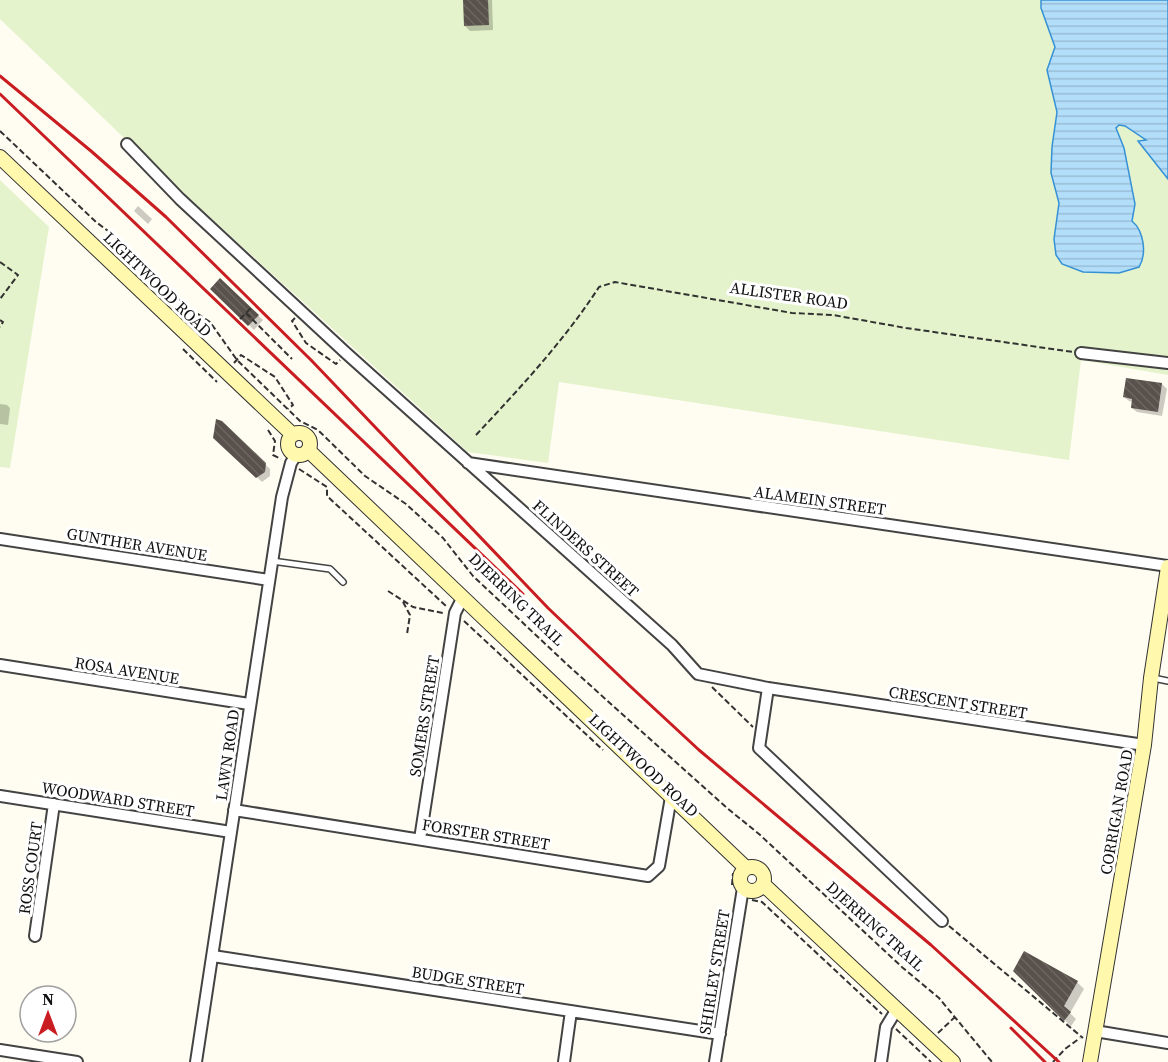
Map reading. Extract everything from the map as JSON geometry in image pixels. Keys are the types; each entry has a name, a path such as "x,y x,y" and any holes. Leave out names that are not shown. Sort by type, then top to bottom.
{"main road":[{"name":"LIGHTWOOD ROAD","path":"0,157 293,435 289,441 289,448 302,452 462,599 746,868"},
{"name":"CORRIGAN ROAD","path":"1090,1062 1090,1037 1144,745 1151,678 1168,566"},
{"path":"746,868 759,868 764,875 763,884 754,891 742,892 740,877 746,868"},
{"path":"763,884 953,1062"}],"street":[{"name":"FLINDERS STREET","path":"127,144 169,188 345,353 672,645 698,674"},
{"path":"1081,353 1168,363"},
{"name":"LAWN ROAD","path":"196,1062 282,497 291,463 302,452"},
{"name":"ALAMEIN STREET","path":"468,463 1168,566"},
{"name":"GUNTHER AVENUE","path":"0,539 269,580"},
{"name":"SOMERS STREET","path":"420,839 449,613 462,599"},
{"name":"ROSA AVENUE","path":"0,665 249,704"},
{"path":"698,674 768,688 759,748 942,921"},
{"name":"CRESCENT STREET","path":"768,688 1144,745"},
{"name":"WOODWARD STREET","path":"0,796 231,832"},
{"name":"FORSTER STREET","path":"234,810 648,876 659,866 671,797"},
{"name":"ROSS COURT","path":"35,936 54,804"},
{"name":"SHIRLEY STREET","path":"715,1062 742,892"},
{"name":"BUDGE STREET","path":"213,956 720,1034"},
{"path":"880,1062 886,1027 897,1009"},
{"path":"564,1062 572,1011"},
{"path":"1090,1037 1168,1043"},
{"path":"0,1050 77,1062"}],"lane":[{"path":"272,561 330,570 343,582"},
{"path":"1151,678 1168,681"}],"path":[{"name":"DJERRING TRAIL","path":"0,131 96,222 119,239 130,255 149,274 189,308 205,318 237,360 300,421 318,430 365,476 406,504 443,538 473,576 572,669 759,834 894,960 939,998 992,1062"},
{"path":"0,262 18,275 0,299"},
{"name":"ALLISTER ROAD","path":"476,435 577,321 599,287 615,282 792,313 833,315 1081,353"},
{"path":"240,319 252,307"},
{"path":"246,313 292,359"},
{"path":"0,320 3,322 0,327"},
{"path":"292,321 306,343 336,364"},
{"path":"232,366 241,355 275,377 293,405 288,409"},
{"name":"LIGHTWOOD ROAD","path":"327,486 327,496 445,606 449,613 607,754"},
{"path":"388,591 413,607 449,613"},
{"path":"401,600 410,615 407,634"},
{"path":"698,674 761,736"},
{"path":"732,872 731,892 742,892 749,900 762,902 931,1062"},
{"path":"942,921 1090,1037 1065,1049 1053,1062"}],"green space":[{"path":"0,0 1168,0 1168,375 1081,360 1069,460 559,382 548,463 468,452 145,158 0,19"},
{"path":"0,180 49,227 10,468 0,467"}],"water":[{"path":"1041,0 1168,0 1168,179 1138,141 1146,140 1125,126 1119,125 1116,128 1124,148 1135,204 1132,221 1143,243 1143,256 1139,267 1119,273 1083,272 1062,264 1056,255 1054,239 1059,203 1051,173 1057,112 1047,70 1055,47 1041,8"}],"building":[{"path":"463,0 488,0 489,25 464,26"},
{"path":"220,278 259,315 248,326 210,289"},
{"path":"1126,378 1162,383 1158,412 1131,408 1132,399 1123,397"},
{"path":"216,419 222,421 266,463 265,472 256,478 213,438"},
{"path":"1024,951 1078,981 1064,1006 1071,1012 1064,1021 1013,971"}],"railway":[{"path":"0,76 166,217 311,360 548,608 631,687 699,750 931,945 1059,1062"},
{"path":"0,94 523,594"},
{"path":"1011,1028 1045,1062"}]}
